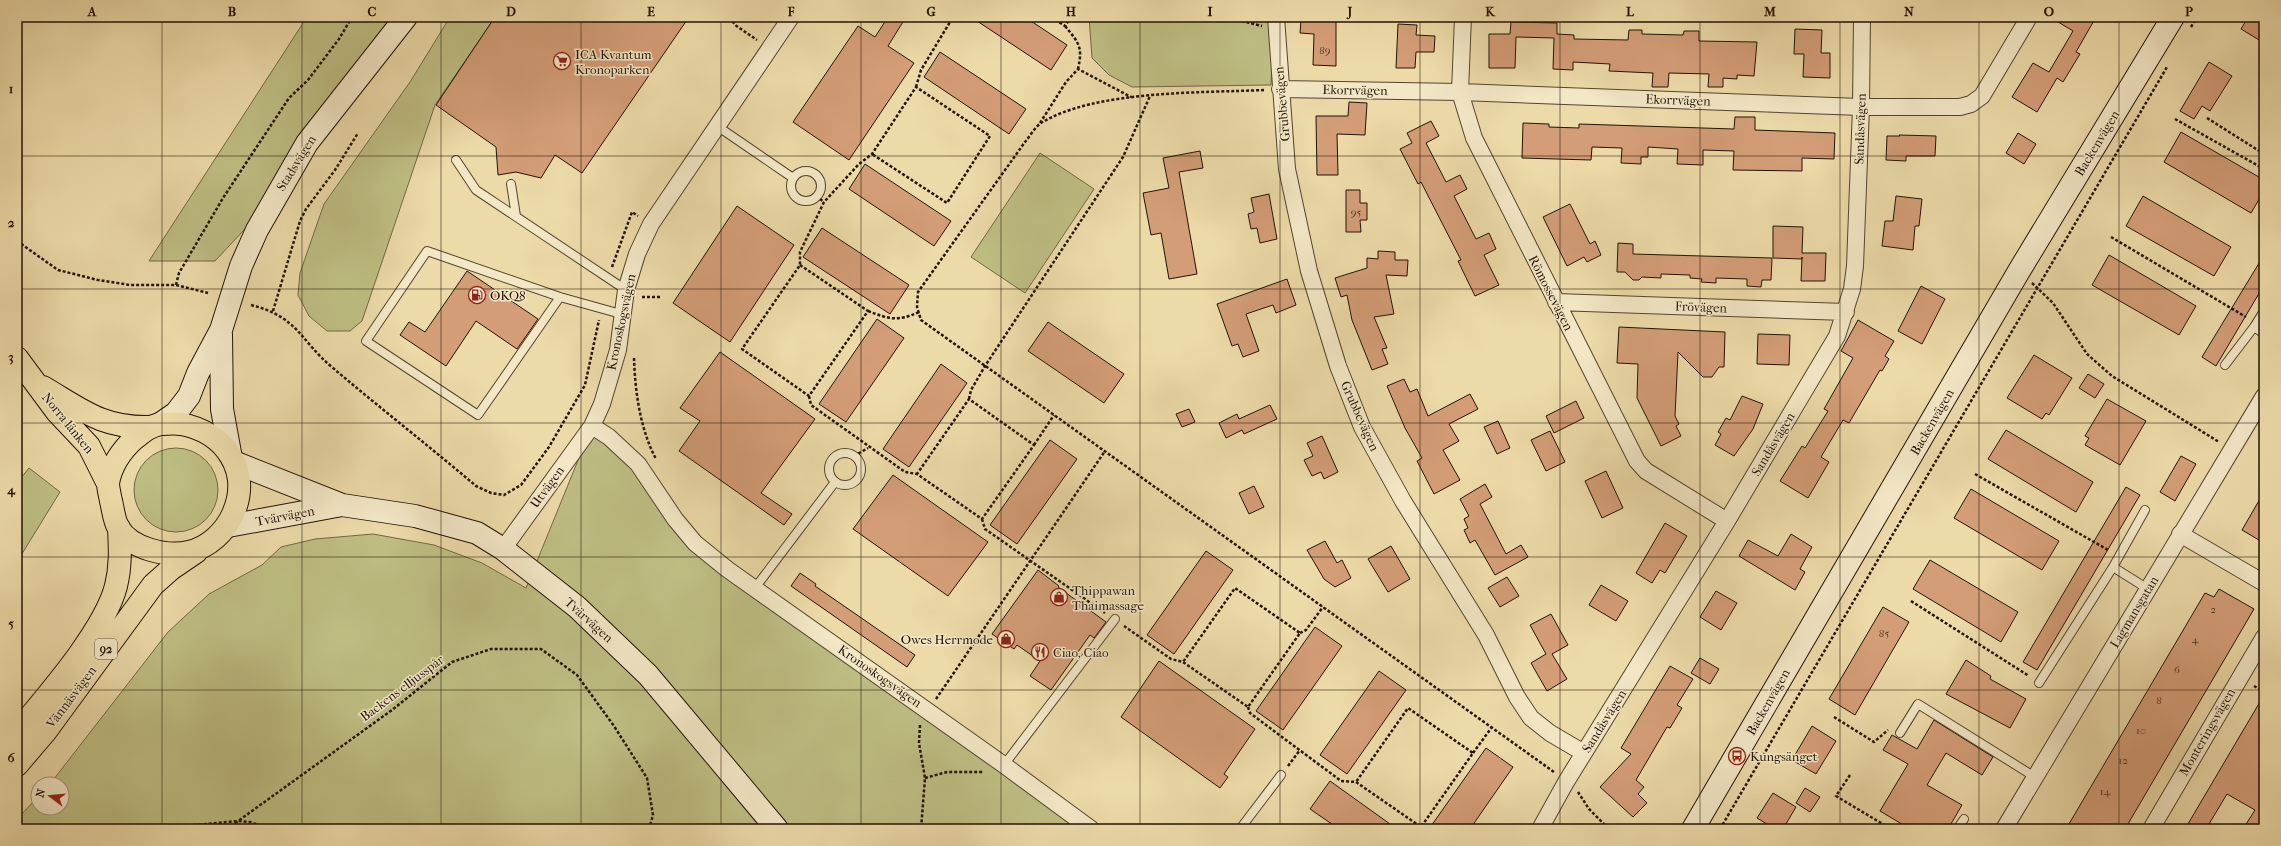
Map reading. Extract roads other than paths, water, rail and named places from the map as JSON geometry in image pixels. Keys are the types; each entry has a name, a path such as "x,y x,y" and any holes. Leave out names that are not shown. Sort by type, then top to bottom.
{"highway":[{"name":"Norra länken","path":"17,358 57,412 89,446 108,484"},
{"name":"Norra länken","path":"37,384 107,423 126,427 154,425"},
{"name":"92","path":"108,484 119,528 132,541 148,550 166,553 190,552 207,544 228,526 237,505 240,482 233,458 214,438 201,430 180,424 154,425"},
{"path":"108,484 116,460 129,445 154,425"},
{"name":"Vännäsvägen","path":"17,732 63,674 102,619 116,587 121,557 119,528"},
{"name":"Vännäsvägen","path":"17,765 46,731 153,586 171,569 207,544"}],"street":[{"name":"Stadsvägen","path":"154,425 176,413 189,396 198,373 221,330 241,266 257,230 307,143 406,17"},
{"name":"Kronoskogsvägen","path":"791,17 650,224 637,254 626,290 621,314 618,350 602,404 592,426 609,437 638,464 675,519 695,543 755,588 1004,765 1091,829"},
{"name":"Römossevägen","path":"1463,17 1460,92 1474,138 1556,302 1641,466 1727,521"},
{"name":"Sandåsvägen","path":"1541,829 1566,782 1727,521 1837,336 1846,312 1855,266 1861,107 1862,17"},
{"name":"Ekorrvägen","path":"1280,89 1460,92 1861,107 1947,107 1971,104 1982,96 2029,17"},
{"name":"Grubbevägen","path":"1276,23 1287,169 1309,271 1338,366 1362,427 1402,501 1486,635 1520,702 1531,718 1550,733 1584,753"},
{"name":"Backenvägen","path":"1693,829 2020,271 2181,24"},
{"name":"Frövägen","path":"1556,302 1846,312"},
{"name":"Stadsvägen","path":"221,330 222,409 233,458"},
{"name":"Lagmansgatan","path":"2004,829 2264,396"},
{"name":"Utvägen","path":"503,548 592,426"},
{"name":"Tvärvägen","path":"233,458 342,505 415,516 477,533 503,548 577,608 648,675 777,829"},
{"name":"Tvärvägen","path":"228,526 342,505"},
{"path":"2180,534 2264,583"},
{"name":"Monteringsvägen","path":"2151,829 2264,636"}],"lane":[{"path":"717,126 794,178"},
{"path":"456,160 476,190 626,290"},
{"path":"806,171 816,176 821,187 816,196 811,200 798,199 792,189 794,178 797,174 806,171"},
{"path":"511,184 516,216"},
{"path":"560,297 478,415 366,341 427,251 560,297 621,314"},
{"path":"2225,365 2254,327 2264,310"},
{"path":"2254,327 2264,334"},
{"path":"849,453 858,459 861,469 858,479 850,485 840,485 835,482 829,473 830,462 838,454 849,453"},
{"path":"755,588 835,482"},
{"path":"2039,682 2113,567 2145,510"},
{"path":"2113,567 2148,589"},
{"path":"1004,765 1115,620"},
{"path":"1900,733 1918,704 2036,777"},
{"path":"1240,829 1281,775"},
{"path":"1957,829 1964,819"}],"place":[{"name":"ICA Kvantum Kronoparken","path":"562,61"},
{"name":"OKQ8","path":"477,295"},
{"name":"Thippawan Thaimassage","path":"1059,597"},
{"name":"Owes Herrmode","path":"1006,639"},
{"name":"Ciao, Ciao","path":"1040,652"},
{"name":"Kungsänget","path":"1737,756"}]}
